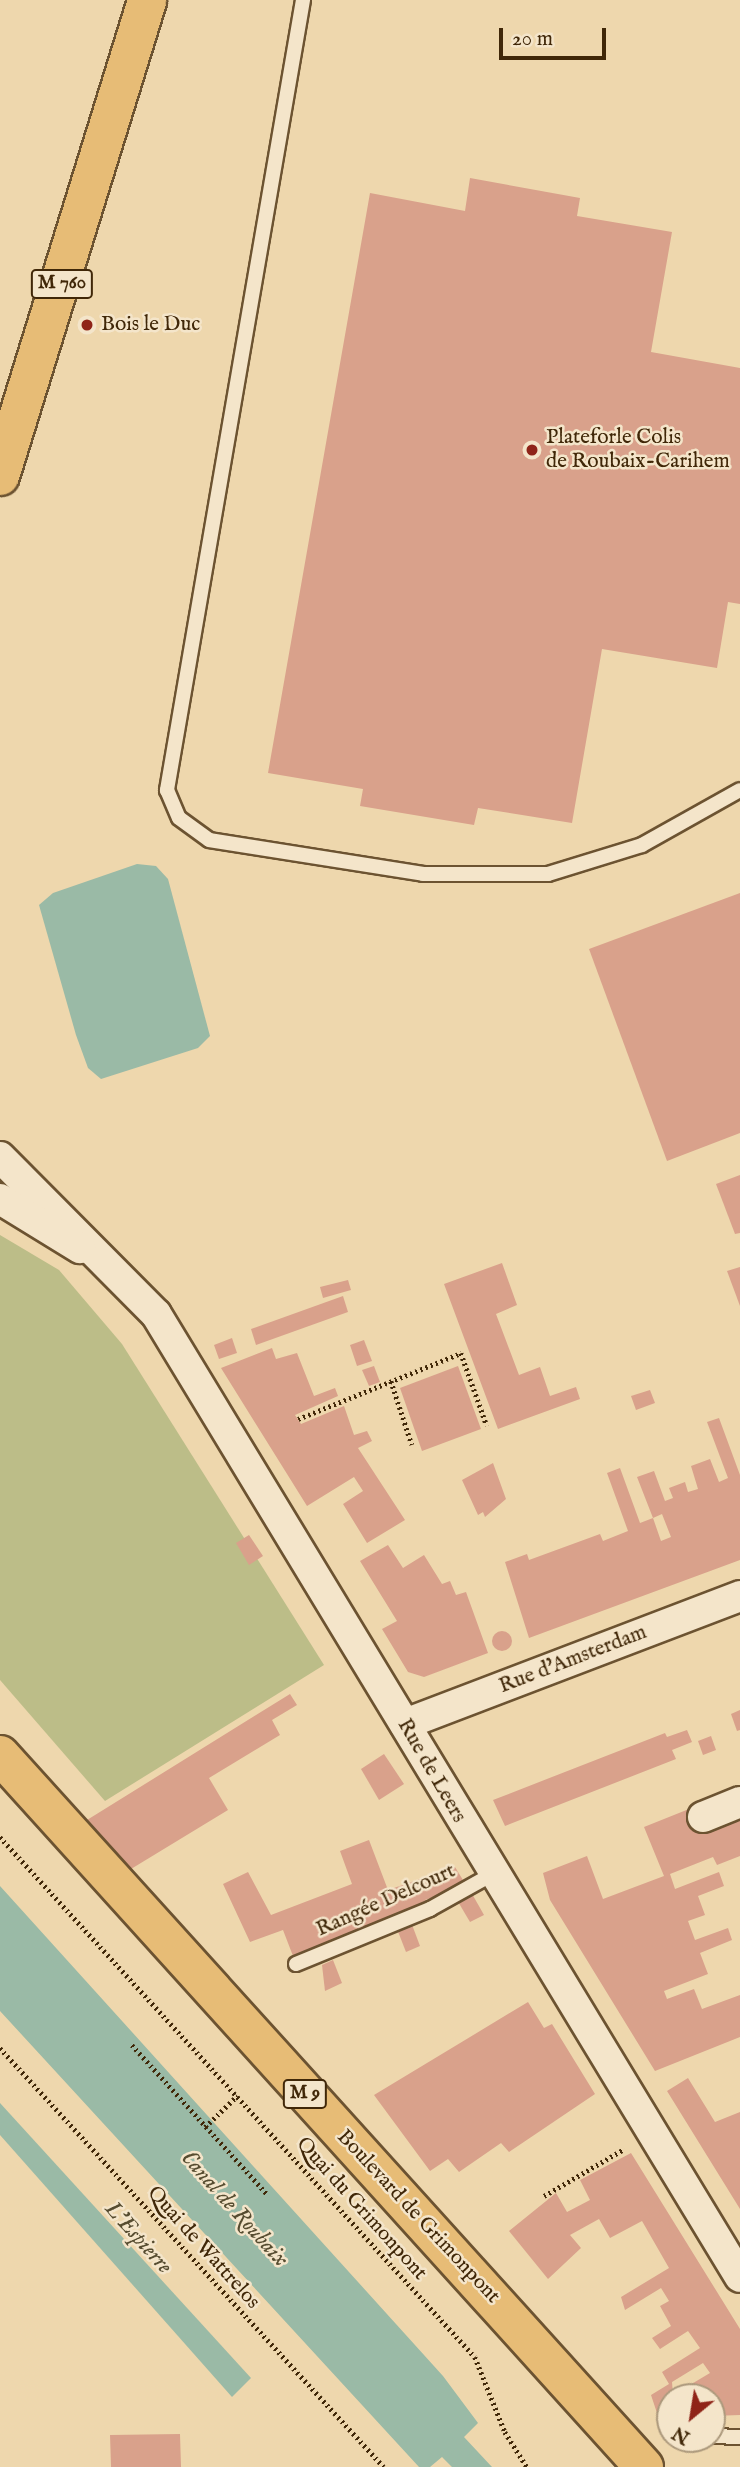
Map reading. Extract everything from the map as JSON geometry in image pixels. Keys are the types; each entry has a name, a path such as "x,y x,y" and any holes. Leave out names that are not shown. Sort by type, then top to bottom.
{"main road":[{"name":"M 760","path":"0,476 122,92 147,0"},
{"name":"M 760","path":"122,92 157,0"},
{"name":"Boulevard de Grimonpont","path":"0,1755 645,2467"},
{"name":"Boulevard de Grimonpont","path":"613,2429 654,2467"}],"street":[{"name":"Rue de Leers","path":"0,1157 116,1270 156,1314 493,1874 740,2277"},
{"name":"Rue de Leers","path":"0,1199 116,1270"},
{"name":"Rue d'Amsterdam","path":"405,1724 740,1596"},
{"path":"704,1817 740,1802"}],"lane":[{"path":"303,0 167,790 179,818 209,841 423,874 548,874 642,845 740,790"},
{"name":"Rangée Delcourt","path":"296,1964 430,1909 493,1874"}],"path":[{"path":"298,1419 461,1353 487,1426"},
{"path":"391,1381 412,1445"},
{"name":"Quai du Grimonpont","path":"0,1837 475,2357 505,2432 527,2467"},
{"path":"132,2045 267,2194"},
{"name":"Quai de Wattrelos","path":"0,2048 384,2467"},
{"path":"205,2127 237,2096"},
{"path":"544,2196 652,2133"}],"green space":[{"path":"0,1235 59,1270 122,1344 324,1665 105,1801 0,1680"}],"water":[{"path":"137,864 156,866 168,879 210,1036 198,1048 101,1079 88,1068 76,1035 39,905 53,893"},
{"name":"Canal de Roubaix","path":"0,1886 443,2376 478,2423 464,2437 492,2467 452,2467 442,2457 430,2467 419,2467 0,2011"},
{"path":"0,2103 251,2378 232,2397 0,2135"}],"building":[{"name":"Plateforle Colis de Roubaix-Carihem","path":"470,178 580,198 577,216 672,232 651,352 740,368 740,604 728,602 717,668 602,649 572,823 478,808 474,825 360,806 363,789 268,773 370,193 465,211"},
{"path":"740,893 740,1133 667,1161 589,949"},
{"path":"740,1175 740,1233 735,1234 716,1184"},
{"path":"502,1263 517,1305 496,1314 519,1375 540,1367 550,1396 576,1387 580,1399 498,1429 444,1284"},
{"path":"740,1267 740,1306 727,1271"},
{"path":"348,1280 351,1290 323,1298 320,1287"},
{"path":"343,1296 348,1312 256,1345 251,1329"},
{"path":"232,1338 237,1353 219,1359 214,1345"},
{"path":"364,1340 372,1361 357,1366 350,1345"},
{"path":"272,1348 276,1359 297,1353 314,1396 335,1388 338,1396 295,1415 301,1424 344,1406 354,1435 367,1431 372,1441 358,1448 405,1520 367,1543 343,1504 363,1491 354,1477 307,1506 221,1368"},
{"path":"374,1366 380,1382 369,1386 362,1370"},
{"path":"458,1366 481,1429 422,1451 400,1388"},
{"path":"650,1390 655,1403 636,1410 631,1396"},
{"path":"719,1418 740,1475 740,1560 529,1638 505,1562 527,1554 529,1560 600,1534 603,1541 628,1531 607,1473 620,1468 640,1523 653,1518 637,1477 654,1471 665,1501 673,1498 669,1488 685,1482 688,1492 698,1489 691,1466 710,1459 719,1482 728,1478 707,1422","holes":["662,1514 671,1537 661,1541 653,1518"]},
{"path":"493,1463 506,1499 485,1517 483,1512 478,1515 462,1480"},
{"path":"249,1535 263,1556 249,1565 236,1543"},
{"path":"388,1545 403,1568 424,1555 442,1584 450,1581 456,1595 466,1592 488,1653 424,1677 408,1672 382,1629 397,1621 360,1561"},
{"path":"502,1631 509,1634 512,1641 509,1648 502,1651 495,1648 492,1641 495,1634"},
{"path":"290,1694 297,1705 272,1720 280,1735 209,1778 228,1810 131,1869 87,1820"},
{"path":"740,1710 740,1730 737,1731 731,1714"},
{"path":"687,1730 692,1742 672,1750 676,1759 505,1826 493,1800 665,1733 667,1737"},
{"path":"711,1736 716,1750 703,1755 698,1741"},
{"path":"384,1754 404,1784 379,1800 361,1769"},
{"path":"694,1807 740,1810 740,1856 717,1865 713,1857 670,1874 675,1889 719,1872 724,1886 698,1896 705,1915 688,1921 695,1940 728,1928 732,1940 700,1953 708,1974 664,1991 667,1999 694,1989 702,2009 740,1995 740,2037 655,2071 550,1900 543,1873 587,1856 603,1899 664,1876 644,1827"},
{"path":"369,1840 388,1890 455,1867 466,1885 425,1900 427,1906 293,1956 283,1930 250,1942 223,1884 248,1872 271,1915 352,1884 340,1851"},
{"path":"471,1892 484,1915 470,1922 457,1900"},
{"path":"411,1922 420,1946 406,1952 397,1929"},
{"path":"333,1960 342,1983 325,1991 322,1965"},
{"path":"528,2002 544,2028 552,2024 595,2094 509,2152 501,2143 459,2172 448,2159 430,2171 374,2095"},
{"path":"688,2078 715,2122 740,2112 740,2209 667,2091"},
{"path":"631,2153 740,2329 740,2415 726,2416 726,2383 693,2383 710,2373 703,2363 668,2383 662,2372 700,2348 688,2331 660,2349 652,2338 671,2326 660,2306 669,2301 661,2288 625,2310 621,2297 669,2268 642,2221 610,2238 599,2219 570,2235 581,2248 548,2279 509,2231 556,2193 567,2212 590,2200 580,2180"},
{"path":"656,2392 656,2410 651,2395"},
{"path":"180,2434 181,2467 111,2467 110,2435"}],"place":[{"name":"Bois le Duc","path":"87,325"},
{"name":"Plateforle Colis de Roubaix-Carihem","path":"532,450"}],"water label":[{"name":"L'Espierre","path":"138,2238"}]}
